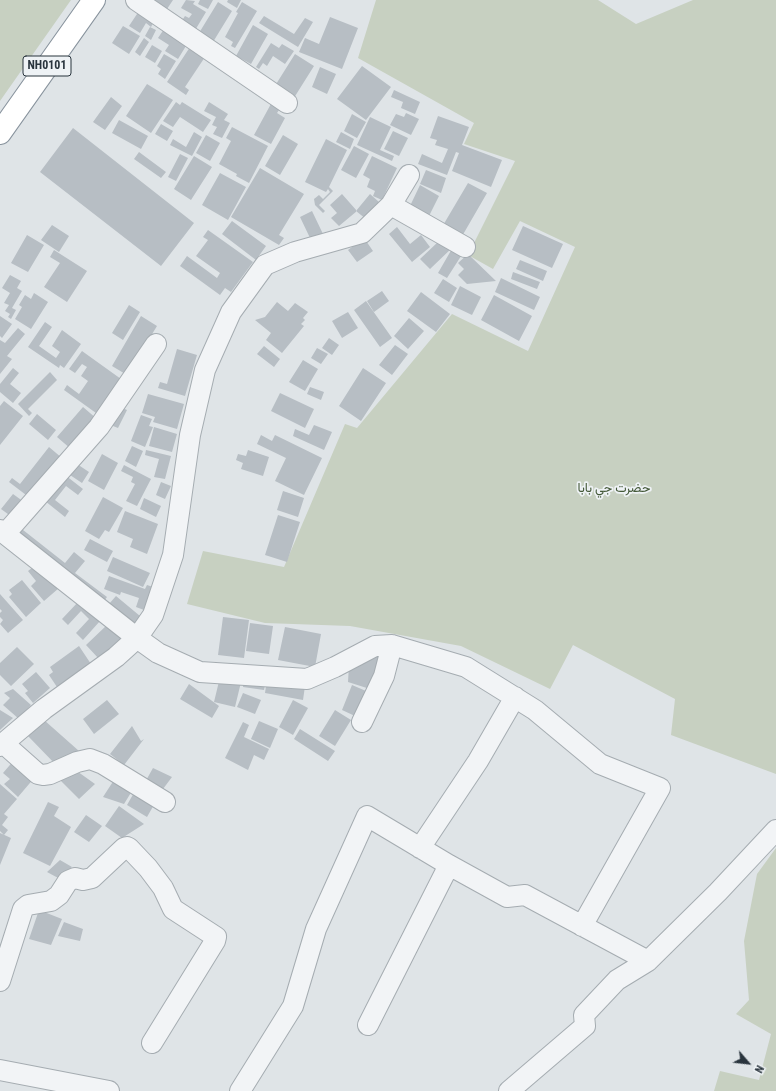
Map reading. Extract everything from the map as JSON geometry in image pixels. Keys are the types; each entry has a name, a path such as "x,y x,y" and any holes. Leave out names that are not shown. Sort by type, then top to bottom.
{"highway":[{"name":"NH0101","path":"0,133 94,0"}],"street":[{"path":"136,0 287,103"},
{"path":"165,802 103,764 90,759 77,762 50,774 42,775 38,774 2,745 44,710 116,658 137,638 153,615 173,555 190,435 205,370 231,312 265,265 295,252 362,233 392,205 409,174"},
{"path":"392,205 465,248"},
{"path":"156,344 99,427 2,532 158,653 200,672 307,679 335,667 375,646 392,645 466,667 535,710 600,764 660,788 582,926"},
{"path":"362,722 384,676 392,645"},
{"path":"420,848 478,761 515,697"},
{"path":"240,1091 292,1006 316,929 367,816 449,865 508,897 525,895 648,961"},
{"path":"509,1091 585,1026 584,1015 617,980 648,961 718,892 776,830"},
{"path":"0,981 23,909 28,905 51,901 59,895 68,881 75,878 83,880 92,878 124,848 127,847 148,868 163,888 173,909 216,937 215,941 152,1043"},
{"path":"368,1025 449,865"},
{"path":"0,1070 109,1091"}],"green space":[{"path":"0,0 71,0 0,101"},
{"name":"حضرت جي بابا","path":"376,0 598,0 636,24 693,0 776,0 776,774 671,735 675,699 573,645 550,689 461,646 350,626 265,623 187,604 203,551 284,567 345,424 357,428 452,314 528,351 575,247 520,221 493,269 468,255 515,161 464,144 474,123 358,58"},
{"path":"776,848 776,1091 714,1091 720,1071 759,1080 771,1034 736,1014 749,1000 744,941 757,874"}],"building":[{"path":"155,0 173,0 163,15 151,6"},
{"path":"186,0 195,1 193,4 206,12 194,32 168,11 183,19 185,16 189,18 192,14 181,8"},
{"path":"200,0 213,0 208,9 198,4"},
{"path":"228,0 241,0 237,8 227,2"},
{"path":"218,2 232,11 213,42 199,33"},
{"path":"242,2 257,11 235,48 231,46 233,42 225,37 238,13 236,12"},
{"path":"141,8 156,18 151,27 146,23 140,33 129,26"},
{"path":"264,16 294,34 305,18 313,22 298,47 259,23"},
{"path":"330,17 358,28 342,69 299,52 305,38 319,44"},
{"path":"253,25 268,34 251,64 236,56"},
{"path":"123,26 140,36 129,54 112,43"},
{"path":"150,27 156,30 151,40 145,36"},
{"path":"164,29 189,41 178,59 165,51 169,45 158,38"},
{"path":"144,38 149,42 140,56 135,52"},
{"path":"271,43 279,48 282,44 294,51 285,64 273,56 267,66 263,63 259,69 256,67"},
{"path":"192,44 207,54 185,87 189,90 186,95 167,82"},
{"path":"152,45 162,51 155,63 145,57"},
{"path":"164,54 176,61 165,79 158,74 161,69 157,66"},
{"path":"295,54 314,66 292,101 273,89"},
{"path":"362,66 391,87 366,120 337,99"},
{"path":"320,67 336,74 327,94 312,87"},
{"path":"147,84 173,100 151,133 126,116"},
{"path":"394,90 420,102 415,114 401,108 403,102 391,97"},
{"path":"111,97 122,106 105,130 93,122"},
{"path":"176,102 180,105 182,102 211,120 203,132 180,117 173,127 163,121"},
{"path":"209,102 228,114 224,120 230,123 222,138 213,134 217,127 212,125 216,117 204,111"},
{"path":"272,102 281,107 277,113 285,118 271,144 254,135"},
{"path":"406,113 419,119 411,135 390,125 396,114 404,117"},
{"path":"352,114 366,122 357,138 344,131"},
{"path":"438,116 469,127 462,145 502,160 491,187 452,171 459,153 456,152 447,175 418,164 422,154 442,163 448,149 435,145 437,140 430,138"},
{"path":"370,117 391,127 380,150 394,156 392,161 357,145"},
{"path":"119,120 148,136 141,149 112,133"},
{"path":"161,124 173,131 167,141 155,134"},
{"path":"232,127 268,146 249,183 219,164 231,141 226,138"},
{"path":"73,128 194,223 161,266 40,172"},
{"path":"393,131 408,138 399,156 384,149"},
{"path":"194,132 202,137 192,156 170,145 173,139 186,147"},
{"path":"341,132 354,139 350,149 336,142"},
{"path":"206,135 220,143 210,161 196,153"},
{"path":"283,135 298,144 280,175 265,166"},
{"path":"326,139 347,150 329,187 333,191 319,205 325,211 323,213 315,205 314,199 319,195 323,199 330,192 328,189 326,192 305,182"},
{"path":"354,146 369,154 356,178 341,170"},
{"path":"139,152 166,172 161,178 134,159"},
{"path":"180,154 188,158 176,181 168,177"},
{"path":"194,156 212,167 191,200 174,189"},
{"path":"372,156 397,168 382,200 373,196 375,191 367,187 370,179 363,175"},
{"path":"260,168 304,194 279,235 284,238 279,245 231,217"},
{"path":"426,170 446,178 441,193 420,184"},
{"path":"220,173 246,187 228,220 202,205"},
{"path":"468,183 487,193 461,238 442,227"},
{"path":"420,185 439,196 429,216 410,206"},
{"path":"342,194 357,211 339,226 331,218 337,213 330,205"},
{"path":"370,194 379,202 366,219 356,211"},
{"path":"312,211 323,234 311,240 300,217"},
{"path":"232,221 266,246 256,260 222,234"},
{"path":"52,225 69,236 59,252 41,240"},
{"path":"523,226 563,244 552,268 512,250"},
{"path":"397,227 410,244 421,235 430,247 412,262 389,234"},
{"path":"208,230 253,262 231,292 225,288 220,295 180,266 187,256 217,278 220,273 196,256 208,240 203,237"},
{"path":"27,235 44,245 28,272 11,263"},
{"path":"364,238 373,251 357,262 348,250"},
{"path":"439,241 453,247 430,269 420,259"},
{"path":"453,247 463,253 447,278 438,273"},
{"path":"54,250 87,271 67,302 44,287 60,263 50,257"},
{"path":"468,254 496,281 467,284 458,275 464,269 458,263"},
{"path":"520,260 547,271 543,281 516,269"},
{"path":"513,272 540,282 537,289 511,279"},
{"path":"10,275 21,281 17,288 22,291 12,308 16,310 11,319 8,317 10,314 5,311 9,305 4,303 10,293 2,288"},
{"path":"501,278 540,297 534,310 495,292"},
{"path":"443,279 457,288 449,302 434,293"},
{"path":"460,286 481,297 472,315 451,305"},
{"path":"382,291 389,301 374,312 367,301"},
{"path":"421,292 450,314 436,332 407,311"},
{"path":"34,293 48,302 31,329 15,319 22,307 19,305 25,295 31,299"},
{"path":"494,295 532,316 519,341 481,320"},
{"path":"366,301 392,338 380,347 354,310"},
{"path":"277,302 288,311 295,303 308,312 303,318 305,320 301,324 304,326 282,353 266,340 271,333 255,320 265,317"},
{"path":"129,305 140,312 123,340 112,333"},
{"path":"348,312 358,328 342,338 332,321"},
{"path":"0,316 12,324 2,338 0,336"},
{"path":"141,316 157,326 127,375 112,366"},
{"path":"409,318 424,331 408,349 394,336"},
{"path":"45,322 52,327 39,346 56,358 60,352 52,346 62,330 81,344 64,368 60,365 59,368 28,347"},
{"path":"18,328 25,334 7,356 12,359 0,374 0,340 5,343"},
{"path":"329,338 339,345 332,355 322,348"},
{"path":"395,345 408,354 392,375 379,365"},
{"path":"264,346 280,359 274,367 257,354"},
{"path":"317,348 328,354 321,364 311,358"},
{"path":"177,349 197,355 185,396 158,388 160,382 167,384"},
{"path":"82,351 121,379 96,413 64,390 67,385 79,394 88,381 81,376 87,367 82,364 75,373 69,369"},
{"path":"303,360 318,369 305,391 289,382"},
{"path":"13,368 19,373 10,384 21,393 13,403 0,392 0,384"},
{"path":"363,368 386,383 361,421 339,406"},
{"path":"50,372 57,380 28,409 32,413 29,416 18,404"},
{"path":"310,387 324,392 321,400 307,394"},
{"path":"280,393 314,409 305,428 271,411"},
{"path":"148,394 184,404 177,429 153,422 155,417 142,413"},
{"path":"4,401 23,416 0,445 0,406"},
{"path":"118,406 127,410 118,428 108,424"},
{"path":"83,407 97,419 71,449 57,437"},
{"path":"37,414 56,430 48,440 29,424"},
{"path":"141,415 152,419 149,426 153,427 145,447 131,441"},
{"path":"314,425 332,432 324,450 293,436 295,429 309,435"},
{"path":"154,427 177,434 172,452 149,446"},
{"path":"261,435 272,441 275,435 322,458 304,495 275,481 286,458 257,444"},
{"path":"132,446 143,451 136,467 125,461"},
{"path":"49,447 62,458 30,498 9,482 12,478 20,484"},
{"path":"146,450 171,456 165,479 154,477 159,459 145,455"},
{"path":"248,450 269,457 263,476 241,469 243,463 236,460 238,454 246,456"},
{"path":"102,454 118,463 104,490 88,481"},
{"path":"71,460 89,472 82,483 64,471"},
{"path":"124,465 151,479 137,506 126,501 135,484 131,482 133,477 121,471"},
{"path":"65,475 83,489 78,495 66,486 55,500 69,511 65,517 45,501"},
{"path":"161,482 171,486 165,499 156,495"},
{"path":"283,491 304,498 298,517 277,510"},
{"path":"13,494 24,502 12,517 1,509"},
{"path":"103,497 123,508 109,532 105,530 99,539 85,531"},
{"path":"144,498 161,506 156,517 140,509"},
{"path":"125,511 158,524 147,554 130,547 133,539 117,532"},
{"path":"278,515 300,522 287,562 265,555"},
{"path":"18,526 65,563 74,552 85,561 75,573 107,597 101,605 12,535"},
{"path":"90,539 113,551 107,562 84,550"},
{"path":"113,557 150,573 143,587 107,571"},
{"path":"37,564 59,588 44,601 31,586 36,581 28,571"},
{"path":"109,576 145,589 147,585 153,587 144,610 136,607 139,598 121,592 120,595 104,589"},
{"path":"22,580 41,603 26,617 9,597 12,594 9,590"},
{"path":"0,594 23,620 8,633 0,624 3,620 0,617 0,613 2,611 0,609"},
{"path":"116,596 140,616 134,625 109,604"},
{"path":"79,601 100,621 83,640 76,633 89,619 81,611 68,625 62,619"},
{"path":"223,617 249,620 244,658 218,655"},
{"path":"250,623 273,626 269,654 246,651"},
{"path":"107,625 121,639 100,660 86,645"},
{"path":"285,627 321,634 315,667 278,660"},
{"path":"79,646 91,664 57,687 49,675 53,672 50,667"},
{"path":"17,647 34,664 11,686 0,675 0,663"},
{"path":"381,655 370,689 348,682 349,665"},
{"path":"36,672 50,688 33,703 25,693 28,691 22,684"},
{"path":"221,673 242,678 235,707 214,702"},
{"path":"244,678 266,680 264,690 243,687"},
{"path":"267,679 305,686 303,700 265,693"},
{"path":"189,684 219,706 212,718 180,699"},
{"path":"352,685 366,691 355,716 342,710"},
{"path":"13,689 31,705 19,719 3,705 10,698 4,693"},
{"path":"243,693 261,700 255,714 237,707"},
{"path":"107,700 119,714 94,734 83,719"},
{"path":"293,700 308,708 293,735 279,727"},
{"path":"0,710 13,718 0,730"},
{"path":"335,710 351,720 335,746 319,736"},
{"path":"44,720 79,751 58,767 28,736"},
{"path":"259,721 278,729 270,748 251,739"},
{"path":"243,722 249,725 244,737 269,749 264,760 254,755 248,770 225,758"},
{"path":"132,726 141,741 144,739 124,765 110,754"},
{"path":"300,729 335,751 328,761 294,739"},
{"path":"15,759 35,777 18,797 4,784 10,779 3,773"},
{"path":"153,768 172,777 160,793 144,784"},
{"path":"74,769 95,784 79,799 57,777"},
{"path":"114,780 132,791 124,804 103,797"},
{"path":"0,784 17,799 4,814 8,817 2,825 8,830 4,835 0,831"},
{"path":"135,791 155,803 147,817 127,805"},
{"path":"48,802 59,807 54,816 71,827 50,866 23,853"},
{"path":"119,806 144,824 122,838 105,826"},
{"path":"86,815 102,826 89,842 74,832"},
{"path":"0,833 11,838 0,865"},
{"path":"60,860 72,867 60,879 47,872"},
{"path":"39,910 62,919 51,945 29,939"},
{"path":"64,922 83,929 80,941 58,936"}]}
